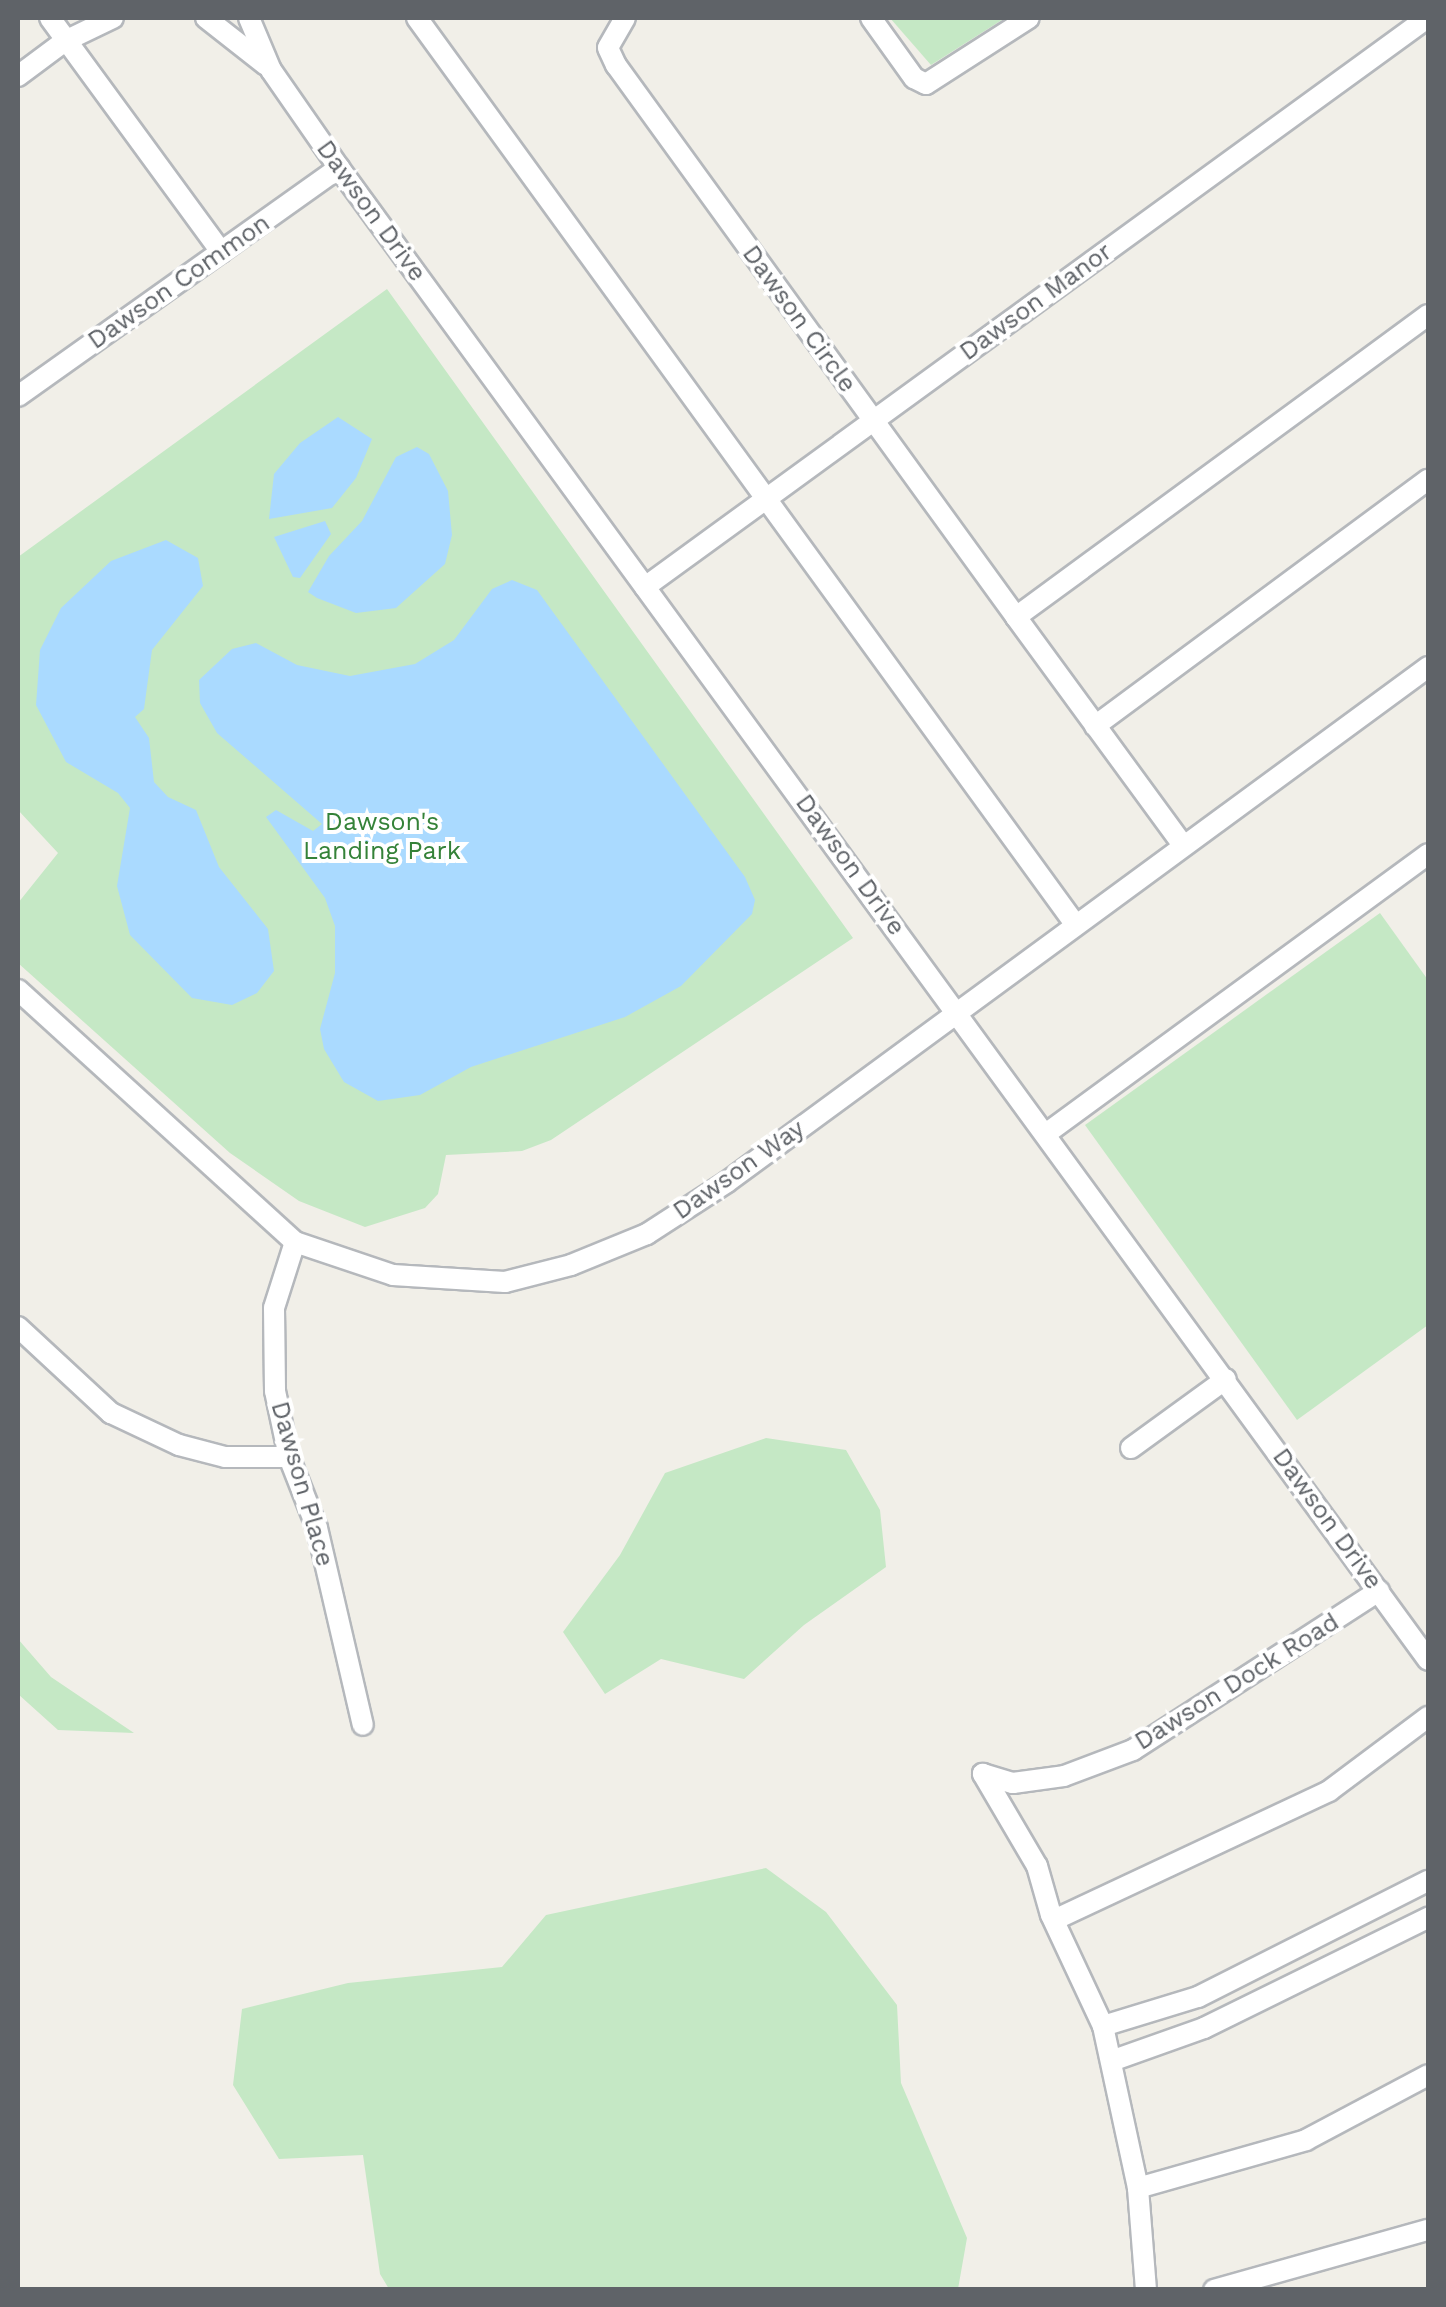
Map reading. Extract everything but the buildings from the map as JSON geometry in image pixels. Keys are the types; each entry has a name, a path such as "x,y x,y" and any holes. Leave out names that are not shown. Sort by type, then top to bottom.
{"street":[{"path":"50,18 220,252"},
{"path":"18,76 65,40 85,18"},
{"path":"65,40 113,18"},
{"name":"Dawson Drive","path":"206,18 271,70"},
{"name":"Dawson Drive","path":"249,18 271,70 340,168 957,1009 1428,1660"},
{"path":"417,18 1075,924"},
{"name":"Dawson Circle","path":"625,18 608,48 616,65 1184,844"},
{"path":"871,18 922,84 948,75 1029,18"},
{"name":"Dawson Manor","path":"645,587 1427,18"},
{"name":"Dawson Common","path":"18,396 340,168"},
{"path":"1016,617 1427,320"},
{"path":"1096,726 1428,480"},
{"name":"Dawson Way","path":"18,990 295,1242 394,1275 505,1282 571,1265 646,1234 726,1182 1428,666"},
{"path":"1047,1133 1428,854"},
{"name":"Dawson Place","path":"295,1242 282,1273 270,1345 288,1457 317,1528 364,1725"},
{"path":"18,1327 111,1412 178,1445 224,1457 288,1457"},
{"path":"1130,1448 1226,1379"},
{"name":"Dawson Dock Road","path":"1146,2290 1138,2188 1104,2026 1054,1920 1038,1866 983,1774 1013,1783 1064,1776 1133,1750 1378,1591"},
{"path":"1054,1920 1329,1792 1428,1717"},
{"path":"1104,2026 1198,1997 1428,1881"},
{"path":"1114,2060 1204,2028 1428,1918"},
{"path":"1138,2188 1306,2140 1428,2075"},
{"path":"1214,2290 1428,2230"}],"green space":[{"path":"890,18 1005,18 931,65"},
{"name":"Dawson's Landing Park","path":"387,289 853,938 551,1140 522,1151 446,1155 438,1194 425,1208 365,1227 299,1201 230,1153 18,963 18,903 58,853 18,810 18,557"},
{"path":"1380,913 1428,980 1428,1325 1297,1420 1085,1125"},
{"path":"766,1438 846,1450 880,1510 886,1567 804,1625 744,1679 661,1659 605,1694 563,1632 620,1555 665,1473"},
{"path":"18,1639 51,1677 134,1733 58,1730 18,1694"},
{"path":"766,1868 826,1912 897,2005 901,2083 967,2238 958,2289 389,2289 380,2274 363,2155 279,2159 233,2085 242,2009 348,1983 502,1967 546,1915"}],"water":[{"path":"338,417 372,439 356,478 332,508 269,519 274,474 300,443"},
{"path":"417,447 429,454 448,491 452,535 445,564 396,608 356,613 308,592 329,556 362,521 396,457"},
{"path":"325,521 331,534 300,578 293,577 274,537"},
{"path":"166,540 198,558 203,586 152,650 144,709 135,717 149,738 154,782 168,797 196,810 219,867 268,929 274,971 257,993 232,1005 192,998 130,935 117,886 130,808 118,793 66,762 36,705 40,650 61,608 111,561"},
{"path":"512,580 537,590 745,877 755,900 752,914 681,986 625,1017 471,1067 420,1095 378,1101 344,1082 324,1049 320,1029 335,973 335,926 325,898 266,817 276,810 313,831 322,824 217,733 200,703 199,680 232,649 256,643 297,665 350,676 415,664 454,640 492,589"}]}
